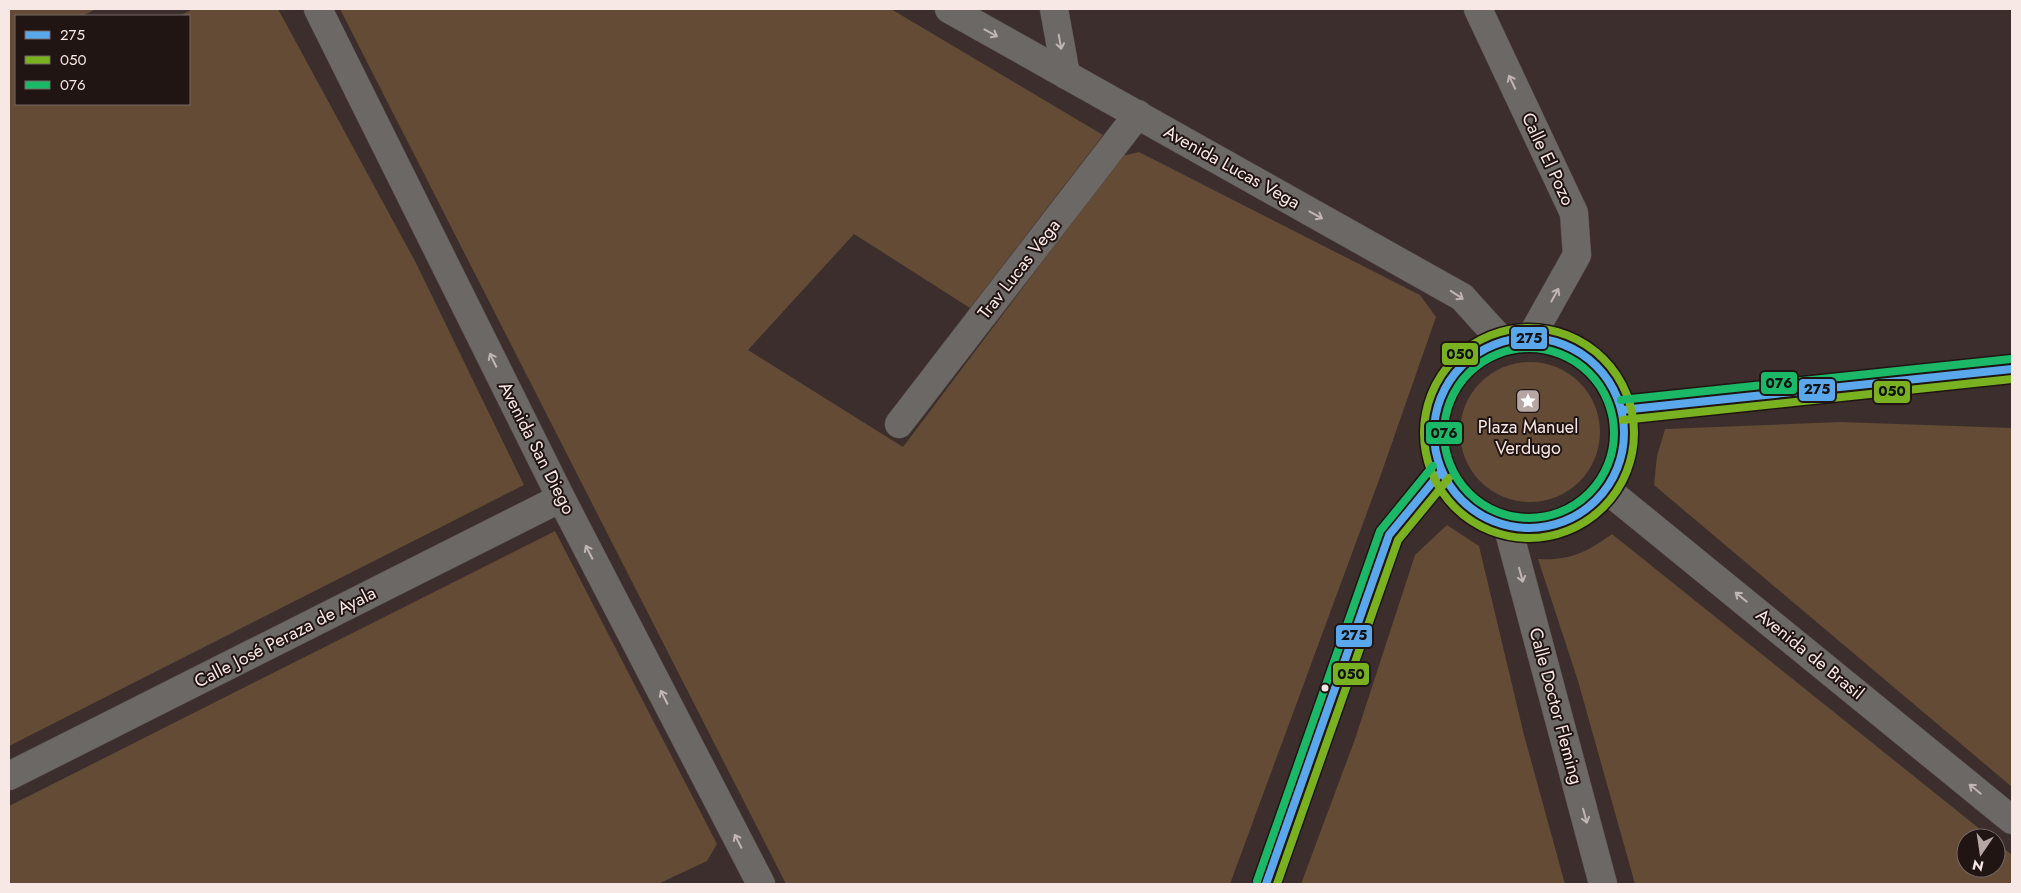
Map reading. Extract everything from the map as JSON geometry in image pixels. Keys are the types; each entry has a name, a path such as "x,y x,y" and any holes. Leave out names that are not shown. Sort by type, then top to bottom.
{"street":[{"name":"Avenida San Diego","path":"318,9 561,498 761,884"},
{"name":"Avenida Lucas Vega","path":"949,9 1462,297 1502,341"},
{"path":"1054,9 1066,75"},
{"name":"Calle El Pozo","path":"1478,9 1574,213 1577,255 1531,337"},
{"name":"Trav Lucas Vega","path":"899,424 1138,114"},
{"path":"1531,337 1568,346 1601,369 1622,410 1626,435 1621,462 1606,489 1594,504 1575,518 1548,527 1508,528 1471,510 1441,472 1434,442 1436,410 1447,382 1465,362 1502,341 1531,337"},
{"path":"1622,410 2012,369"},
{"path":"1266,884 1389,535 1441,472"},
{"name":"Avenida de Brasil","path":"1606,489 2012,820"},
{"name":"Calle José Peraza de Ayala","path":"9,776 561,498"},
{"name":"Calle Doctor Fleming","path":"1508,528 1604,884"}],"shaded area":[{"path":"9,9 96,9 84,15 15,15 15,105 190,105 190,15 181,15 193,9 278,9 416,263 524,485 9,746"},
{"path":"340,9 891,9 1103,135 970,308 854,234 748,350 903,447 1122,156 1139,152 1420,295 1436,317 1379,480 1230,884 786,884"},
{"path":"1530,362 1544,363 1557,367 1580,382 1595,405 1599,418 1599,446 1595,459 1580,482 1557,497 1544,501 1530,502 1516,501 1503,497 1480,482 1465,459 1461,446 1460,432 1461,418 1465,405 1480,382 1503,367 1516,363"},
{"path":"1840,422 2012,428 2012,787 1654,485 1657,456 1665,429"},
{"path":"1447,525 1479,546 1524,735 1565,884 1301,884 1355,739 1415,555"},
{"path":"555,531 717,844 707,861 658,884 9,884 9,806"},
{"path":"1612,534 1979,828 1956,828 1956,878 2006,878 2006,850 2012,855 2012,884 1635,884 1578,681 1538,559 1569,557 1594,546"}],"transit line":[{"name":"050","path":"1529,328 1549,330 1578,340 1596,352 1610,366 1626,393 1632,413 1634,433 1632,453 1622,482 1610,500 1596,514 1569,530 1549,536 1529,538 1509,536 1480,526 1462,514 1448,500 1432,473 1426,453 1424,433 1426,413 1436,384 1448,366 1462,352 1489,336 1509,330 1529,328"},
{"name":"275","path":"1529,338 1548,340 1565,345 1582,354 1596,366 1608,380 1617,397 1622,414 1624,433 1622,452 1617,469 1608,486 1596,500 1582,512 1565,521 1548,526 1529,528 1510,526 1493,521 1476,512 1462,500 1450,486 1441,469 1436,452 1434,433 1436,414 1441,397 1450,380 1462,366 1476,354 1493,345 1510,340 1529,338"},
{"name":"076","path":"1521,348 1537,348 1569,358 1583,367 1595,379 1604,393 1610,408 1614,433 1610,458 1604,473 1595,487 1583,499 1569,508 1554,514 1537,518 1521,518 1489,508 1475,499 1463,487 1454,473 1448,458 1444,441 1444,425 1454,393 1463,379 1475,367 1489,358 1504,352 1521,348"},
{"name":"076","path":"1621,400 2011,359"},
{"name":"275","path":"1622,410 2012,369"},
{"name":"050","path":"1623,420 2012,379"},
{"name":"076","path":"1257,881 1380,531 1433,466"},
{"name":"275","path":"1266,884 1389,535 1441,472"},
{"name":"050","path":"1277,884 1398,540 1449,478"}],"place":[{"name":"Plaza Manuel Verdugo","path":"1528,401"}]}
